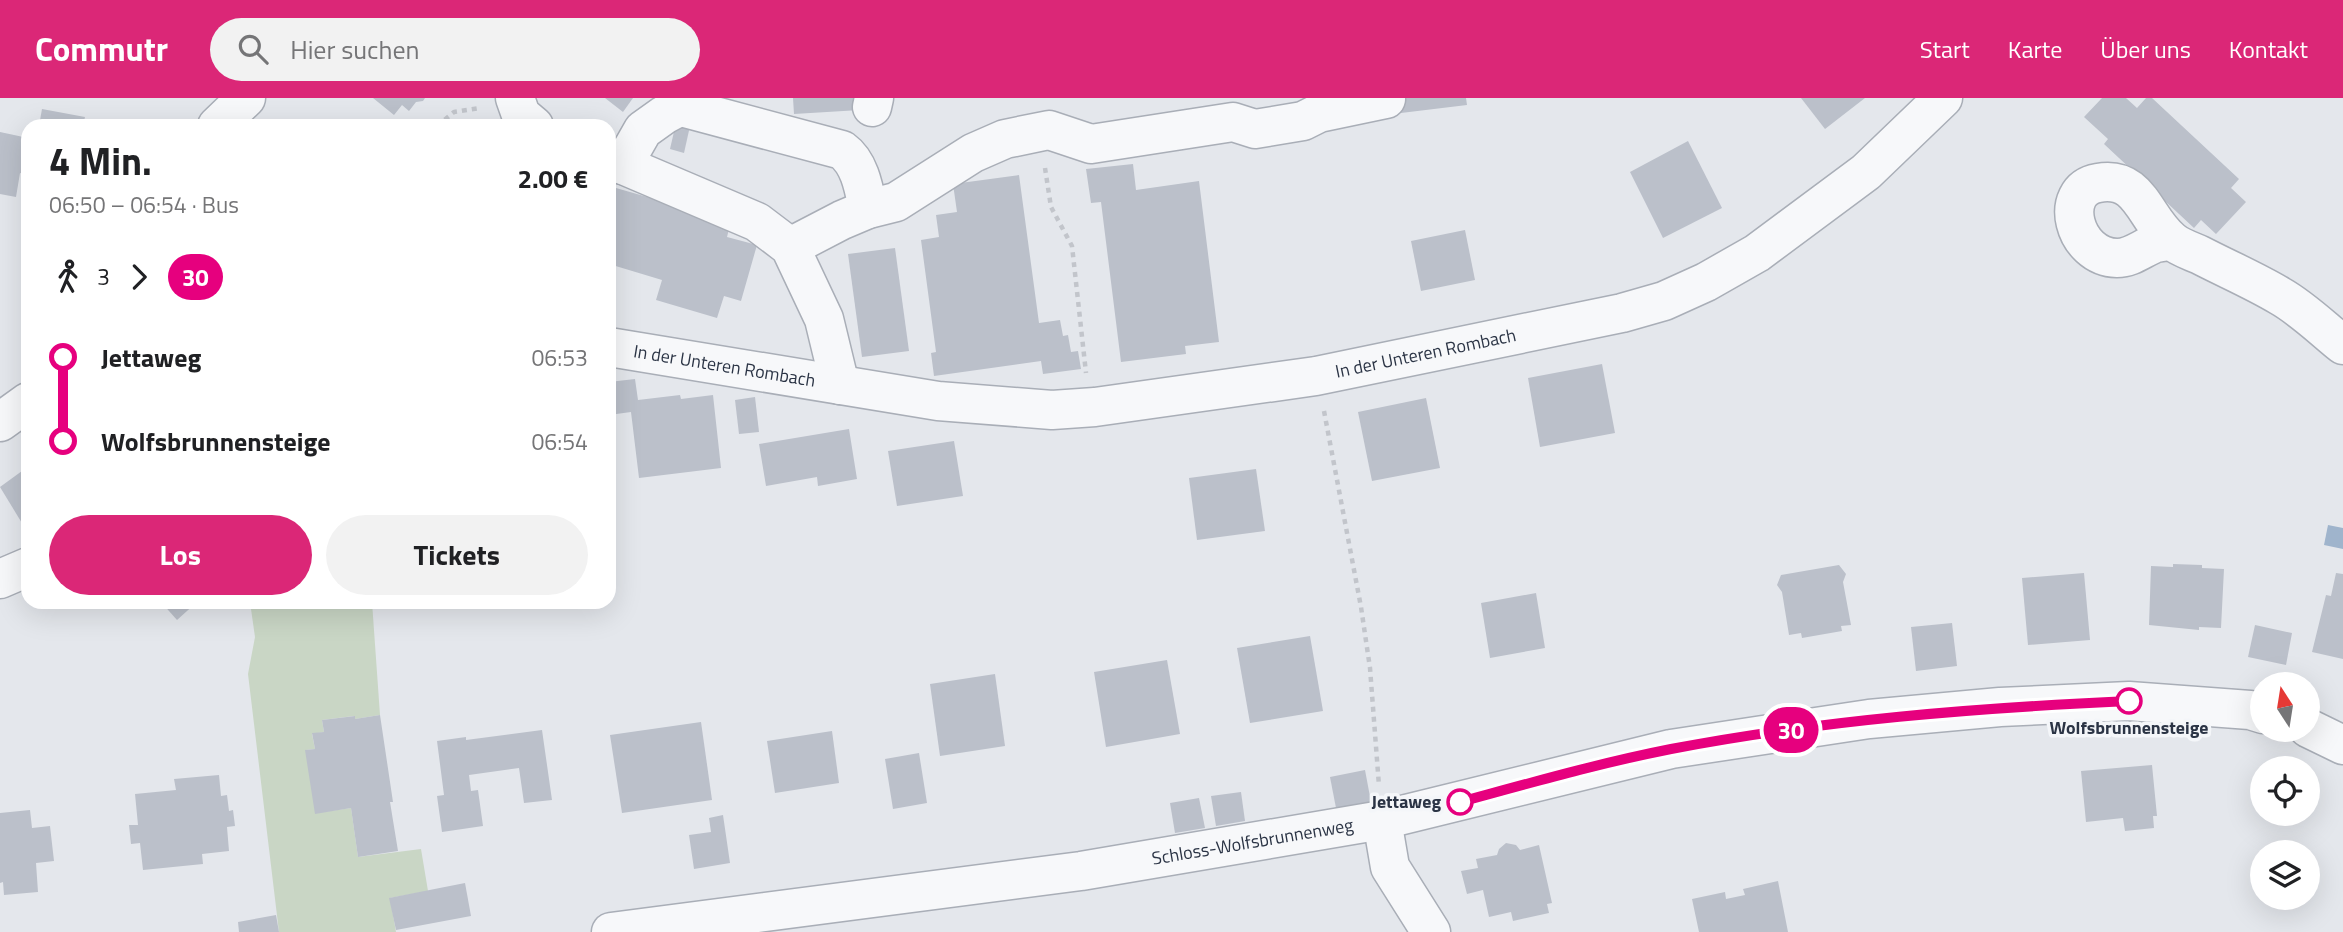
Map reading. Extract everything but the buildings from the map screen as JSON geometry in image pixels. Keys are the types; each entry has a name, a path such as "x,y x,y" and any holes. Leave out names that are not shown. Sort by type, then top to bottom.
{"street":[{"path":"224,119 246,98"},
{"name":"In der Unteren Rombach","path":"616,348 938,401 1052,410 1095,407 1333,372 1622,313 1664,301 1706,282 1757,253 1866,172 1943,98"},
{"path":"790,247 868,209 896,202 988,145 1049,130 1091,144 1233,122 1255,129 1303,121 1319,113 1386,99"},
{"path":"689,103 842,150 856,166 868,209"},
{"name":"In der Unteren Rombach","path":"689,103 643,130 616,162 757,222 790,247 824,319 840,385"},
{"path":"2172,241 2282,297 2343,345"},
{"path":"0,422 21,406"},
{"path":"0,579 21,570"},
{"name":"Schloss-Wolfsbrunnenweg","path":"611,932 1081,871 1382,820 1671,749 1869,719 2000,707 2129,701 2250,710"},
{"path":"2320,734 2343,745"},
{"path":"1382,820 1390,867 1431,932"}],"path":[{"path":"446,119 454,112 522,109"},
{"path":"1049,130 1054,160 1044,162 1049,196 1051,207 1072,246 1087,375 1074,378"},
{"path":"1333,372 1370,668 1382,820"}],"green space":[{"path":"251,609 372,609 380,715 322,720 324,732 312,734 315,749 306,750 316,813 351,808 358,857 421,849 428,891 390,898 396,932 279,932 248,674 255,637"}],"water":[{"path":"2328,525 2343,528 2343,549 2324,545"}],"bus line":[{"name":"30","path":"1460,802 1671,749 1740,738 1921,714 2129,701"}],"place":[{"name":"Wolfsbrunnensteige","path":"2129,701"},
{"name":"Jettaweg","path":"1460,802"}]}
